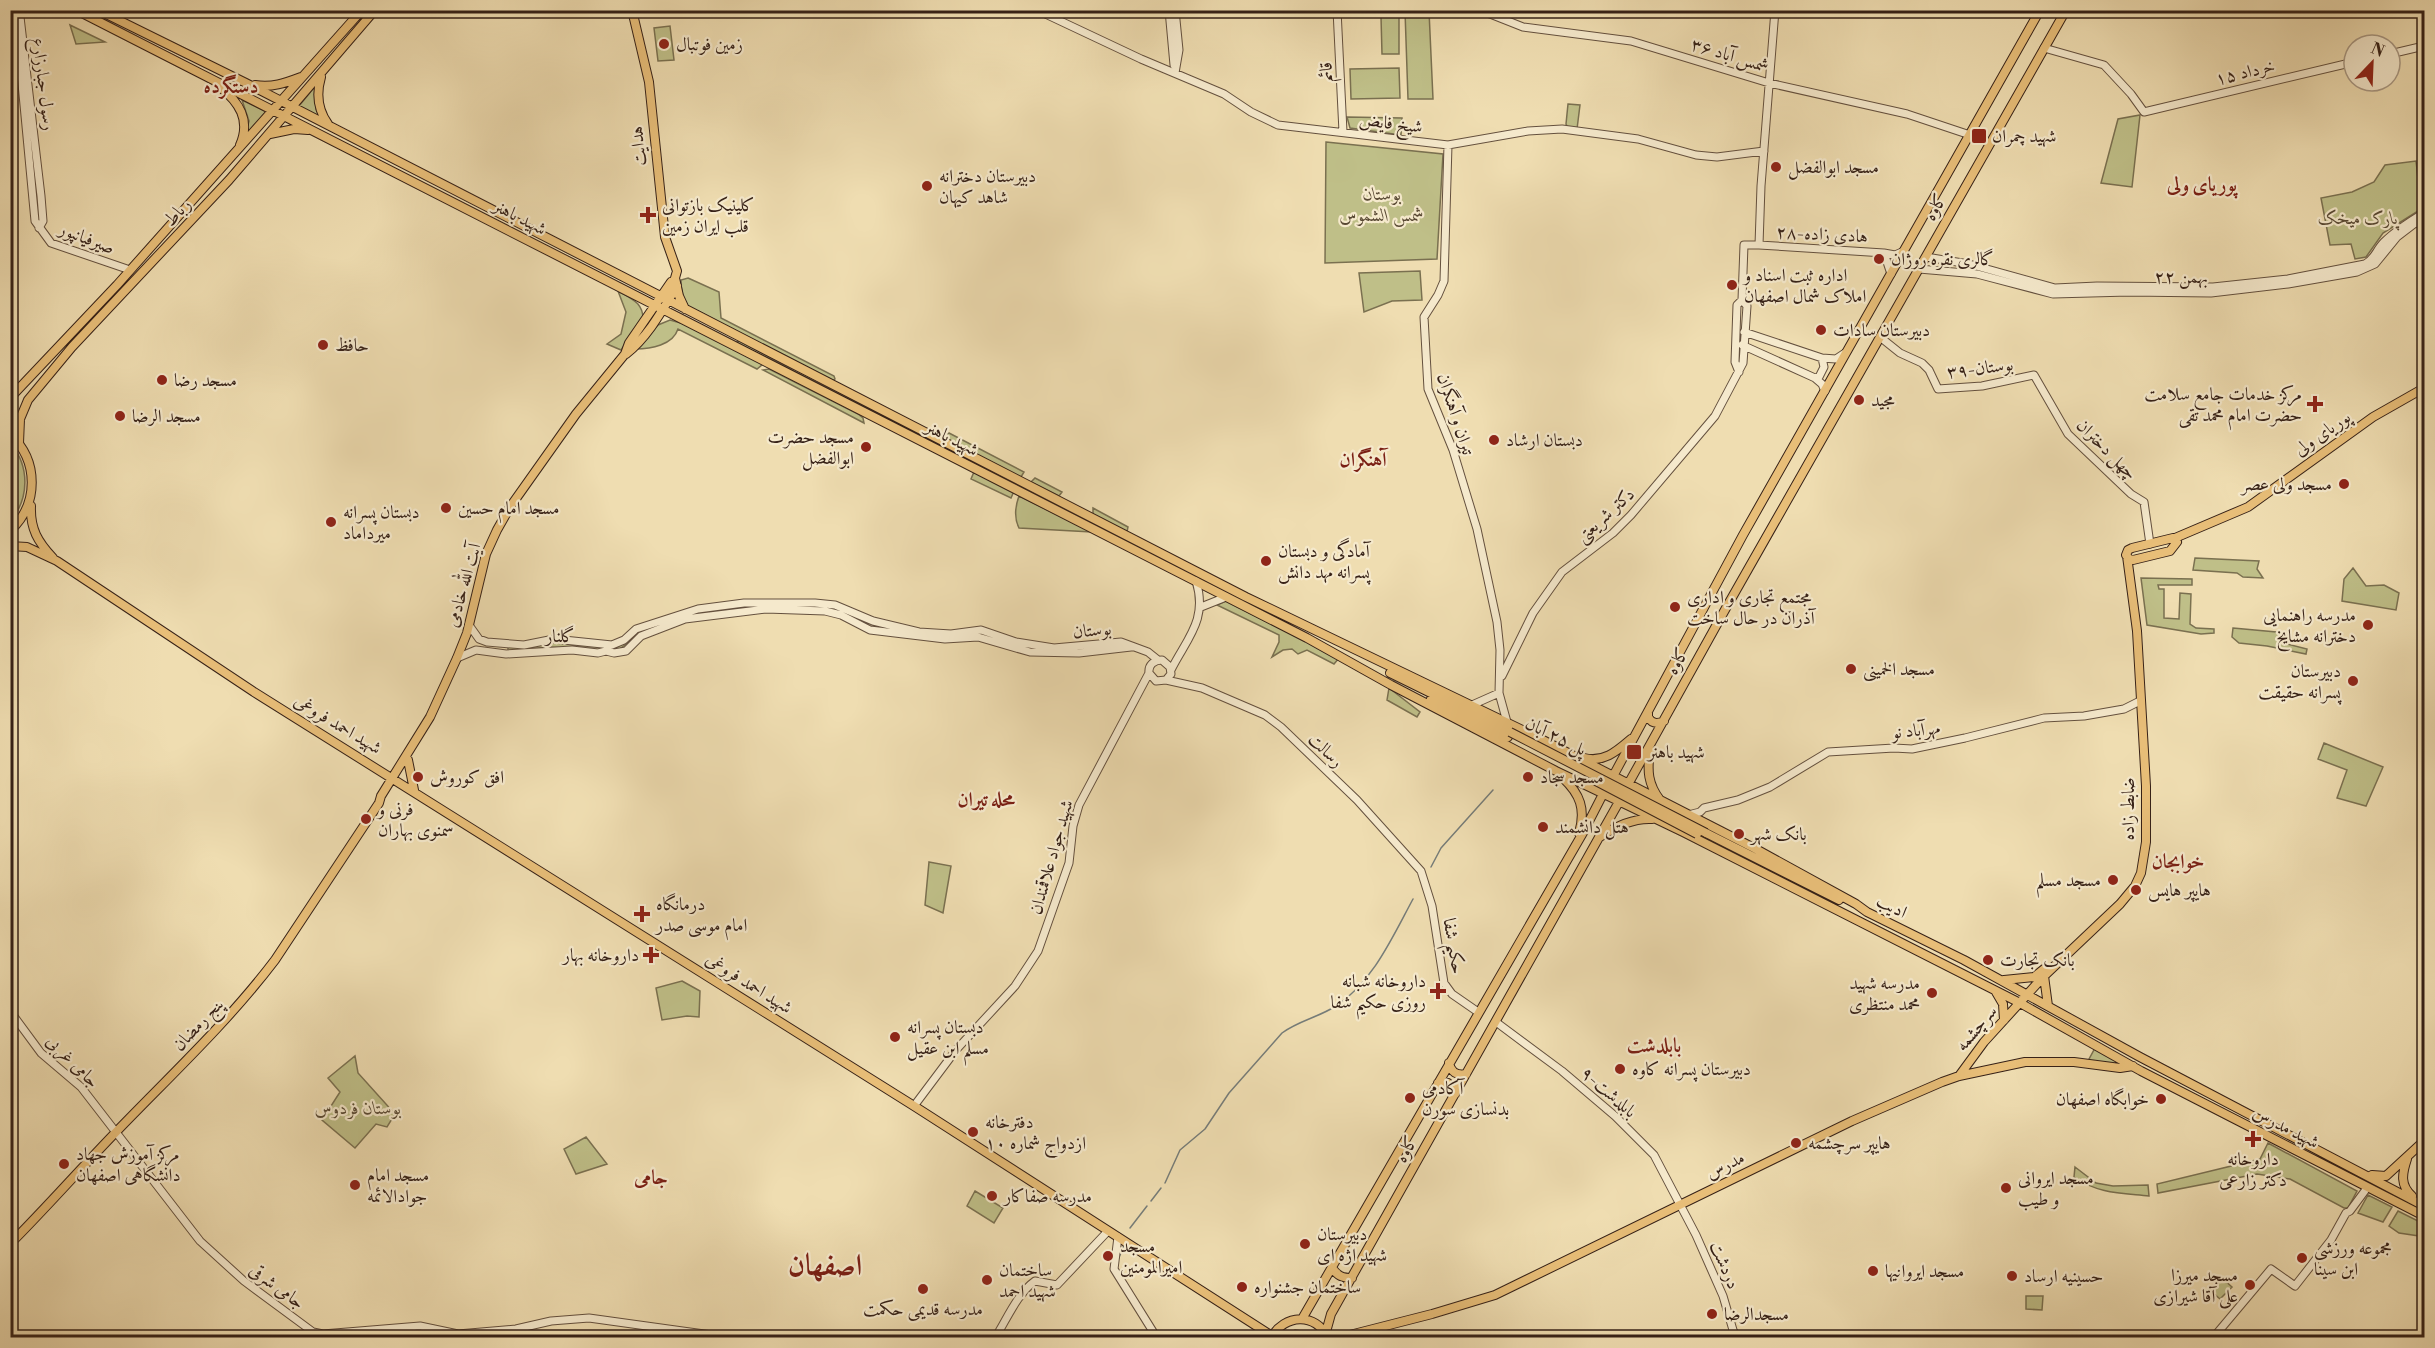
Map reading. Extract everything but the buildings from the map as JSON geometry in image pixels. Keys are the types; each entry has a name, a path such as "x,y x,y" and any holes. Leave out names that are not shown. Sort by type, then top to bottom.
{"main road":[{"path":"76,10 208,77 232,96 241,108 244,131 237,151"},
{"name":"شهید باهنر","path":"99,10 281,101 644,293"},
{"name":"رباط","path":"10,398 130,270 362,10"},
{"name":"رباط","path":"19,443 20,419 28,400 72,347 202,210 270,134 375,10"},
{"name":"هدایت","path":"632,10 649,82 665,237 677,270 674,282 685,310"},
{"name":"کاوه","path":"1302,1319 1584,831 1743,535 2040,10"},
{"name":"کاوه","path":"1327,1335 1331,1314 2066,10"},
{"path":"124,35 128,26"},
{"path":"322,73 318,101 323,117 330,127"},
{"path":"247,84 266,87 304,76"},
{"name":"شهید باهنر","path":"208,77 644,293 685,310 736,341 993,478 1307,638 1391,685 1619,803"},
{"path":"270,134 294,129 319,133"},
{"path":"130,270 139,275"},
{"path":"674,282 644,293 648,323 677,316"},
{"name":"آیت الله خادمی","path":"395,778 436,704 470,628 486,554 497,530 510,507 576,414 625,354 635,347 674,282"},
{"name":"شهید باهنر","path":"664,302 677,316 736,341 1327,637 1507,722 1628,785"},
{"name":"پوریای ولی","path":"2175,538 2248,507 2373,417 2424,388"},
{"path":"10,434 19,443 32,472 30,516 37,547"},
{"path":"993,478 1007,481 1010,479 1007,475"},
{"path":"10,531 25,513 31,496"},
{"path":"2175,538 2178,542 2170,551 2131,558 2128,550 2150,544 2175,538"},
{"name":"شهید احمد فروغی","path":"10,546 37,547 254,692 395,778 914,1106 1272,1337"},
{"name":"ضابط زاده","path":"2028,995 2044,976 2096,928 2135,886 2141,873 2146,842 2146,786 2137,631 2130,579 2131,558"},
{"name":"پل ۲۵ آبان","path":"1327,637 1403,680 1564,758 1819,891 1867,912"},
{"name":"پل ۲۵ آبان","path":"1307,638 1342,652 1704,838"},
{"path":"1648,712 1648,717 1653,723 1658,724 1664,721"},
{"path":"1573,755 1590,760 1602,758 1614,753 1635,735"},
{"path":"1535,759 1541,758 1546,752 1541,739"},
{"path":"1651,743 1648,776 1652,788 1663,803"},
{"path":"384,792 384,777 378,768 394,766 405,760 414,790"},
{"path":"1557,771 1576,790 1581,801 1582,823 1576,844"},
{"name":"پنج رمضان","path":"10,1244 189,1059 256,984 395,778"},
{"name":"پنج رمضان","path":"379,802 385,799 395,778"},
{"name":"ادیب","path":"1628,785 1803,874 1867,912 2001,980 2140,1057"},
{"name":"ادیب","path":"1619,803 1683,832 1995,991 2133,1066"},
{"path":"1683,832 1679,828 1678,819 1688,815"},
{"path":"1584,831 1592,829 1598,839 1615,827 1639,820 1654,819"},
{"name":"ادیب","path":"1704,838 1832,905 1859,923"},
{"path":"1566,861 1571,869 1581,869"},
{"path":"2001,980 2034,977 2087,931 2096,928"},
{"path":"2044,976 2048,1006"},
{"path":"1995,991 2003,1004 2004,1020"},
{"name":"سرچشمه","path":"1959,1076 2004,1020 2028,995"},
{"path":"2133,1066 2140,1057"},
{"name":"شهید مدرس","path":"2140,1057 2421,1204"},
{"name":"مدرس","path":"1344,1337 1432,1314 1495,1294 1854,1120 1959,1076 2025,1062 2073,1062 2120,1068 2133,1066"},
{"path":"1449,1063 1451,1070 1455,1073 1466,1074"},
{"name":"شهید مدرس","path":"2133,1066 2424,1216"},
{"path":"1438,1083 1448,1083 1454,1089 1455,1094"},
{"path":"2360,1171 2379,1177 2386,1176 2424,1141"},
{"path":"2409,1156 2402,1178 2404,1188 2421,1204"},
{"path":"2394,1171 2397,1178 2402,1178"},
{"path":"1332,1268 1337,1275 1352,1278"},
{"path":"1272,1337 1285,1323 1302,1319 1319,1325 1327,1335"}],"street":[{"name":"رسول جبارزارع","path":"17,10 43,221 39,228"},
{"name":"شیخ فایض","path":"1037,10 1116,48 1224,94 1251,112 1278,125 1448,145 1541,129 1638,139 1696,155 1717,157 1764,151"},
{"path":"1169,10 1175,73"},
{"path":"1175,10 1179,50 1175,73"},
{"name":"قائم","path":"1337,10 1343,132"},
{"name":"شمس آباد ۳۶","path":"1480,10 1523,27 1631,40 1769,84 1907,114 1970,135"},
{"path":"1759,245 1775,10"},
{"path":"2402,51 2424,46"},
{"name":"۱۵ خرداد","path":"2044,48 2104,65 2131,93 2144,112 2342,65"},
{"name":"تیران و آهنگران","path":"1448,145 1444,281 1424,317 1425,369 1428,389 1452,450 1487,568 1500,650 1499,693 1507,722"},
{"name":"۲۲ بهمن","path":"1926,257 1969,264 2055,288 2213,287 2288,279 2365,264 2372,261 2382,244 2403,225 2424,213"},
{"name":"۲۲ بهمن","path":"1919,268 1977,274 2053,294 2211,293 2288,284 2357,272 2375,264 2397,237 2414,224 2424,220"},
{"name":"صیرفیانپور","path":"39,228 51,243 130,270"},
{"name":"دکتر شریعتی","path":"1499,683 1533,613 1557,578 1613,533 1650,494 1715,416 1743,363 1747,306 1742,300 1744,245 1759,245"},
{"name":"۲۸-هادی زاده","path":"1759,245 1895,255 1904,251"},
{"path":"1884,253 1891,274"},
{"path":"1940,271 1938,265 1942,261"},
{"name":"دکتر شریعتی","path":"1739,372 1735,362 1735,338 1737,305 1742,300"},
{"path":"1825,391 1822,384 1815,378 1744,347 1735,338 1745,331 1822,358 1836,359 1845,353"},
{"name":"۳۹-بوستان","path":"1880,337 1900,353 1922,363 1929,370 1938,389 1982,386 2034,375"},
{"path":"1815,378 1819,377 1824,368 1822,358"},
{"name":"چهل دختران","path":"2034,375 2068,434 2131,494 2144,502 2150,544"},
{"path":"1137,692 1169,675 1195,628 1201,607 1196,581"},
{"path":"1201,607 1226,597"},
{"name":"بوستان","path":"654,628 698,609 733,604 815,603 835,606 873,621 919,632 951,634 981,630 1016,642 1054,648 1120,642 1148,652"},
{"name":"گلنار","path":"470,628 487,642 524,645 554,639 612,645 624,640 636,629 654,628"},
{"name":"گلنار","path":"457,658 476,650 506,654 572,650 614,653 626,651 641,636 654,628"},
{"path":"1148,652 1162,661 1169,675"},
{"path":"1148,652 1149,670 1156,681"},
{"name":"شهید جواد علاقمندان","path":"914,1106 956,1050 1015,986 1038,951 1069,863 1073,826 1079,805 1149,670 1162,661 1179,654"},
{"name":"رسالت","path":"1169,675 1246,706 1281,727 1357,800 1421,871"},
{"path":"1472,705 1499,693"},
{"name":"مهرآباد نو","path":"1688,815 1700,812 1704,808 1738,800 1770,787 1828,752 1912,749 2044,718 2092,715 2124,709 2140,701"},
{"path":"1704,808 1707,825"},
{"name":"حکیم شفا","path":"1421,871 1432,906 1444,983 1452,994 1478,1012"},
{"name":"جامی غربی","path":"10,1011 41,1053 81,1087 117,1131"},
{"name":"۹-بابلدشت","path":"1496,1022 1562,1071 1618,1118 1654,1155 1680,1206"},
{"name":"جامی شرقی","path":"117,1131 183,1219 221,1262 313,1332 323,1334 420,1326 458,1334 516,1329 551,1321 589,1318 733,1338"},
{"path":"2213,1338 2271,1269 2295,1286 2331,1240 2346,1213 2367,1188"},
{"name":"دردشت","path":"1680,1206 1695,1233 1723,1296 1737,1338"},
{"path":"995,1338 1029,1285 1035,1281 1057,1285 1108,1231"},
{"path":"1118,1237 1114,1269 1157,1338"}],"green space":[{"path":"1405,11 1429,11 1433,99 1408,99"},
{"path":"1381,17 1399,17 1399,54 1382,54"},
{"path":"70,25 105,42 76,44"},
{"name":"زمین فوتبال","path":"670,26 674,60 658,61 654,28"},
{"path":"1399,68 1400,98 1351,99 1350,69"},
{"path":"317,84 316,109 320,118 299,106"},
{"path":"242,100 267,112 245,137 249,121"},
{"path":"1568,104 1580,105 1577,129 1568,128 1566,124"},
{"path":"2140,115 2132,187 2101,183 2118,119"},
{"path":"1347,117 1402,118 1401,135 1350,128"},
{"name":"بوستان شمس الشموس","path":"1326,142 1443,154 1437,259 1325,263"},
{"name":"پارک میخک","path":"2416,161 2419,187 2424,187 2424,210 2418,211 2383,233 2366,257 2355,259 2351,244 2330,245 2321,198 2352,192 2374,182 2385,165"},
{"path":"1420,271 1422,300 1392,301 1364,312 1359,273"},
{"path":"688,278 719,292 721,318 834,376 835,379 832,381 688,306 682,294 681,280"},
{"path":"618,291 639,305 643,319 621,350 607,344 621,334 626,312"},
{"path":"670,320 684,324 763,364 757,369 678,329 666,342 654,347 635,349 658,325"},
{"path":"740,341 794,371 1008,479 966,461 738,344 737,342"},
{"path":"769,369 858,414 863,418 864,423 763,370"},
{"path":"949,433 1024,472 1021,477 942,437"},
{"path":"11,444 22,462 25,482 21,502 11,521"},
{"path":"974,472 1014,491 1011,498 971,479"},
{"path":"1035,478 1062,492 1059,496 1031,482"},
{"path":"1019,496 1092,532 1019,528 1016,512"},
{"path":"1093,508 1128,527 1127,532 1093,515"},
{"path":"2195,558 2259,561 2257,569 2263,578 2243,577 2237,573 2193,570"},
{"path":"2353,568 2366,586 2384,585 2399,593 2396,610 2342,601 2344,579"},
{"path":"2141,578 2192,579 2192,585 2158,585 2159,589 2164,589 2164,618 2179,619 2180,593 2191,594 2190,624 2196,628 2214,629 2214,633 2201,634 2147,625"},
{"path":"1226,601 1339,658 1334,664 1307,650 1298,654 1292,649 1283,650 1272,657 1279,642 1279,635 1217,605"},
{"path":"2233,628 2287,633 2287,644 2307,649 2306,654 2239,643 2232,637"},
{"path":"634,631 638,635 617,651 547,647 508,652 508,646 554,641 612,646"},
{"path":"1389,688 1420,712 1417,717 1387,700"},
{"path":"2324,743 2383,767 2366,806 2337,798 2347,770 2318,759"},
{"path":"929,862 951,866 943,913 925,905"},
{"path":"682,981 700,991 699,1017 687,1016 662,1020 656,988"},
{"path":"2095,1048 2124,1064 2123,1066 2088,1061"},
{"name":"بوستان فردوس","path":"355,1056 358,1073 395,1114 387,1127 376,1124 355,1148 322,1120 340,1092 328,1078"},
{"path":"586,1137 607,1164 576,1174 564,1149"},
{"path":"2268,1143 2357,1191 2348,1208 2290,1179 2257,1174 2158,1193 2157,1184 2260,1159"},
{"path":"2075,1167 2096,1183 2113,1186 2148,1185 2149,1196 2110,1192 2092,1187 2074,1177"},
{"path":"975,1191 1003,1208 994,1223 967,1206"},
{"path":"2368,1195 2392,1207 2383,1222 2358,1213"},
{"path":"2398,1211 2424,1224 2424,1240 2419,1236 2399,1233 2389,1226"},
{"path":"2223,1279 2232,1287 2220,1299 2211,1291"},
{"path":"2026,1296 2043,1296 2042,1310 2026,1309"},
{"path":"1295,1330 1308,1332 1314,1337 1282,1337"}],"waterway":[{"path":"1431,867 1441,848 1493,790"},
{"path":"1165,1183 1180,1150 1205,1129 1229,1093 1282,1033 1336,1006 1361,984 1390,943 1413,899"},
{"path":"1151,1201 1161,1188"},
{"path":"1130,1228 1147,1206"},
{"path":"1118,1260 1124,1245"}],"place":[{"name":"زمین فوتبال","path":"664,44"},
{"name":"شهید چمران","path":"1979,136"},
{"name":"مسجد ابوالفضل","path":"1776,167"},
{"name":"دبیرستان دخترانه شاهد کیهان","path":"927,186"},
{"name":"کلینیک بازتوانی قلب ایران زمین","path":"648,215"},
{"name":"گالری نقره روژان","path":"1879,259"},
{"name":"اداره ثبت اسناد و املاک شمال اصفهان","path":"1732,285"},
{"name":"دبیرستان سادات","path":"1821,330"},
{"name":"حافظ","path":"323,345"},
{"name":"مسجد رضا","path":"162,380"},
{"name":"مجید","path":"1859,400"},
{"name":"مرکز خدمات جامع سلامت حضرت امام محمد تقی","path":"2315,404"},
{"name":"مسجد الرضا","path":"120,416"},
{"name":"دبستان ارشاد","path":"1494,440"},
{"name":"مسجد حضرت ابوالفضل","path":"866,447"},
{"name":"مسجد ولی عصر","path":"2344,484"},
{"name":"مسجد امام حسین","path":"446,508"},
{"name":"دبستان پسرانه میرداماد","path":"331,522"},
{"name":"آمادگی و دبستان پسرانه مهد دانش","path":"1266,561"},
{"name":"مجتمع تجاری و اداری آذران در حال ساخت","path":"1675,607"},
{"name":"مدرسه راهنمایی دخترانه مشایخ","path":"2368,625"},
{"name":"مسجد الخمینی","path":"1851,669"},
{"name":"دبیرستان پسرانه حقیقت","path":"2353,681"},
{"name":"شهید باهنر","path":"1634,752"},
{"name":"افق کوروش","path":"418,777"},
{"name":"مسجد سجاد","path":"1528,777"},
{"name":"فرنی و سمنوی بهاران","path":"366,819"},
{"name":"هتل دانشمند","path":"1543,827"},
{"name":"بانک شهر","path":"1739,834"},
{"name":"مسجد مسلم","path":"2113,880"},
{"name":"هایپر هایس","path":"2136,890"},
{"name":"درمانگاه امام موسی صدر","path":"642,914"},
{"name":"داروخانه بهار","path":"651,955"},
{"name":"بانک تجارت","path":"1988,960"},
{"name":"داروخانه شبانه‌ روزی حکیم شفا","path":"1438,991"},
{"name":"مدرسه شهید محمد منتظری","path":"1932,993"},
{"name":"دبستان پسرانه مسلم ابن عقیل","path":"895,1037"},
{"name":"دبیرستان پسرانه کاوه","path":"1620,1069"},
{"name":"آکادمی بدنسازی سورن","path":"1410,1098"},
{"name":"خوابگاه اصفهان","path":"2161,1099"},
{"name":"دفترخانه ازدواج شماره ۱۰","path":"973,1132"},
{"name":"داروخانه دکتر زارعی","path":"2253,1139"},
{"name":"هایپر سرچشمه","path":"1796,1143"},
{"name":"مرکز آموزش جهاد دانشگاهی اصفهان","path":"64,1164"},
{"name":"مسجد امام جوادالائمه","path":"355,1185"},
{"name":"مسجد ایروانی و طیب","path":"2006,1188"},
{"name":"مدرسه صفاکار","path":"992,1196"},
{"name":"دبیرستان شهید اژه ای","path":"1305,1244"},
{"name":"مسجد امیرالمومنین","path":"1108,1256"},
{"name":"مجموعه ورزشی ابن سینا","path":"2302,1258"},
{"name":"مسجد ایروانیها","path":"1873,1271"},
{"name":"حسینیه ارساد","path":"2012,1276"},
{"name":"ساختمان شهید احمد","path":"987,1280"},
{"name":"مسجد میرزا علی آقا شیرازی","path":"2250,1285"},
{"name":"ساختمان جشنواره","path":"1242,1287"},
{"name":"مدرسه قدیمی حکمت","path":"923,1289"},
{"name":"مسجدالرضا","path":"1712,1314"}],"district":[{"name":"دستگرده","path":"231,86"},
{"name":"پوریای ولی","path":"2202,184"},
{"name":"آهنگران","path":"1363,459"},
{"name":"محله تیران","path":"986,799"},
{"name":"خوابجان","path":"2178,861"},
{"name":"بابلدشت","path":"1654,1045"},
{"name":"جامی","path":"651,1177"},
{"name":"اصفهان","path":"825,1265"}]}
